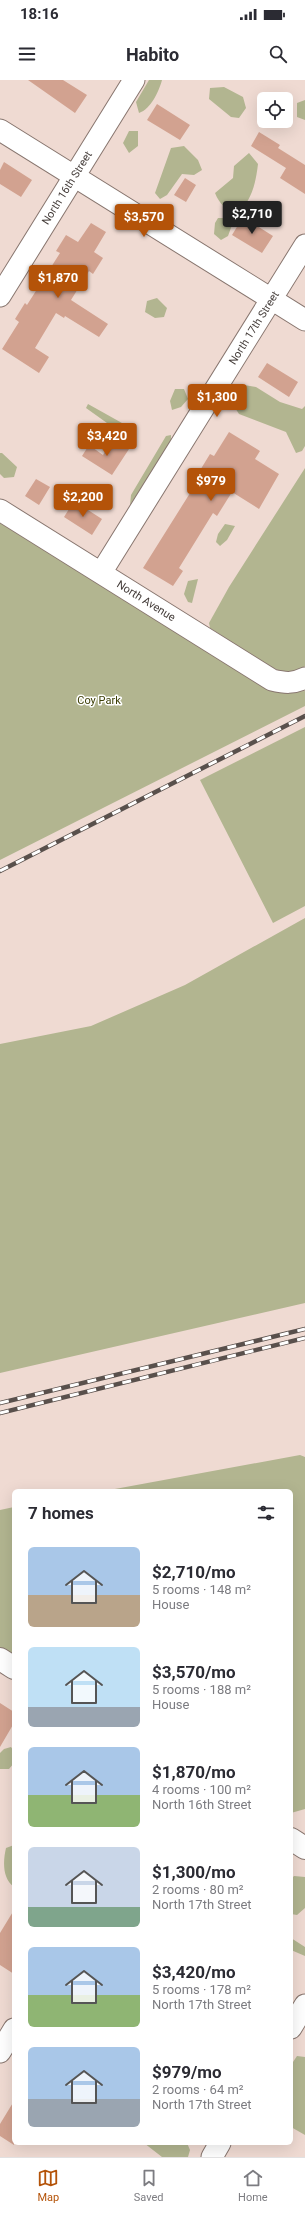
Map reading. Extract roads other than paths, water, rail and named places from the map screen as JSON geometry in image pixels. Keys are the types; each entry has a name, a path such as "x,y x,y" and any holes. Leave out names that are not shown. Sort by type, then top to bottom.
{"main road":[{"path":"0,1659 12,1667"},
{"path":"293,1840 305,1848"}],"street":[{"name":"North 16th Street","path":"0,296 134,80"},
{"path":"0,130 305,320"},
{"name":"North 17th Street","path":"101,573 305,246"},
{"name":"North Avenue","path":"0,510 272,680 284,683 300,681"},
{"path":"293,2025 305,2005"},
{"path":"0,2052 12,2032"},
{"path":"212,2157 219,2145"}],"railway":[{"path":"0,871 305,716"},
{"path":"0,1403 305,1329"},
{"path":"0,1413 305,1338"}],"park label":[{"name":"Coy Park","path":"99,700"}]}
